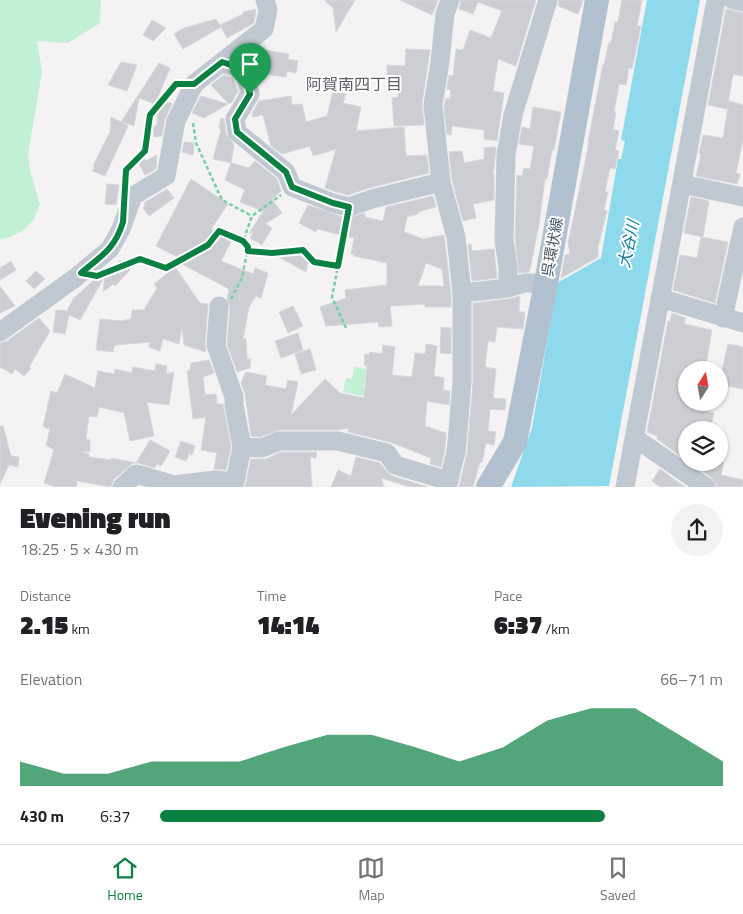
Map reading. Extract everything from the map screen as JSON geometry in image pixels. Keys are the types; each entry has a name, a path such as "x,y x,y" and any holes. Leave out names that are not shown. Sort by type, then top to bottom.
{"main road":[{"name":"呉環状線","path":"488,486 515,442 597,0"}],"street":[{"path":"0,332 81,273 110,249 121,229 133,196 166,176 176,120 194,84 264,28 268,10 265,0"},
{"path":"242,447 262,448 279,440 338,441 387,453 395,465 448,484 456,452 462,382 462,293 456,237 441,182 433,105 445,14 450,0"},
{"path":"508,288 508,267 504,240 506,155 513,115 548,0"},
{"path":"625,486 716,0"},
{"path":"733,0 743,2"},
{"path":"222,62 240,68 246,78 250,94 235,119 237,132 286,172 292,187 333,203 349,207 372,199 441,182"},
{"path":"682,184 743,197"},
{"path":"723,318 743,227"},
{"path":"462,293 508,288 525,283 546,283"},
{"path":"660,298 743,323"},
{"path":"122,486 136,474 174,484 215,480 235,482 242,447 234,397 216,345 219,306"},
{"path":"635,438 706,486"}],"path":[{"path":"125,187 126,170 145,151 150,115 176,84 194,84"},
{"path":"193,123 196,143 222,200 252,216"},
{"path":"243,241 252,216 292,187"},
{"path":"346,328 332,297 349,207"},
{"path":"81,273 97,276 140,259 166,268 208,245 219,231 243,241 248,247 242,278 230,300 219,306"},
{"path":"248,251 272,253 303,250 314,262 338,266"}],"green space":[{"path":"0,0 101,0 100,23 68,43 37,41 42,72 28,154 30,171 40,204 34,219 23,231 0,239"},
{"path":"354,367 366,369 364,390 370,391 369,397 343,392 346,378 352,379"}],"water":[{"name":"大谷川","path":"647,0 700,0 609,486 511,487 532,428 557,283 601,258 618,159 621,159 625,141 621,140"}],"building":[{"path":"324,0 355,0 336,32 333,8"},
{"path":"400,0 438,0 432,15"},
{"path":"461,0 536,0 516,66 498,59 493,91 504,93 497,141 484,139 484,130 452,126 451,135 447,134 444,107 446,98 450,99 451,90 447,89 449,75 453,76 456,49 463,50 470,30 491,38 502,11 478,2 473,14 459,9"},
{"path":"559,0 583,0 578,14 558,6"},
{"path":"622,0 642,0 637,26 641,26 632,69 629,68 626,85 619,84 613,129 619,131 615,150 619,151 615,169 610,168 605,192 608,192 604,210 607,211 598,247 598,257 561,278 565,255 570,254 568,241 603,64 609,42 611,43 615,22 618,22"},
{"path":"256,9 254,23 227,38 220,25 243,14 243,12"},
{"path":"726,9 743,13 743,76 733,74 727,109 708,105"},
{"path":"216,19 221,27 183,49 174,34 184,28"},
{"path":"152,20 166,28 153,41 143,35"},
{"path":"257,49 289,54 288,59 298,61 296,73 287,71 286,77 256,73 249,62 251,54"},
{"path":"406,49 430,50 422,103 424,125 394,126 392,98 398,97 399,76 387,76 387,65 405,66"},
{"path":"121,62 137,65 127,91 108,85"},
{"path":"159,63 170,68 155,104 139,98 134,126 122,122 128,126 105,176 92,171 110,132 111,117 121,122"},
{"path":"224,75 233,78 238,91 229,104 211,85"},
{"path":"333,91 346,94 343,103 361,107 356,131 404,127 406,156 427,155 429,173 348,195 336,192 325,188 336,149 313,156 310,146 282,154 271,146 263,115 253,117 252,113 259,101 291,96 292,105 302,104 306,122 327,116"},
{"path":"201,96 228,104 204,118 192,113"},
{"path":"159,101 172,103 165,119 162,136 154,137 153,126 157,125"},
{"path":"729,101 743,105 743,140 736,173 740,174 737,184 696,176 703,135 723,138"},
{"path":"533,107 561,112 554,150 552,150 547,179 545,179 531,265 529,272 519,273 515,239 517,175 522,176 524,168 530,169 534,146 519,144 522,127 530,129"},
{"path":"221,118 224,119 226,134 234,144 231,163 213,159 221,129 219,128"},
{"path":"184,142 194,143 193,155 182,152"},
{"path":"496,147 493,170 494,200 473,204 476,218 463,221 452,180 449,152 462,151 464,163 484,159 484,148"},
{"path":"157,155 156,169 145,175 137,160 142,156 146,161"},
{"path":"255,161 277,179 281,191 272,199 282,213 265,224 272,228 262,245 250,238 254,231 249,234 263,211 240,202 245,190 225,180 231,163 249,168"},
{"path":"191,179 228,204 211,229 232,240 221,261 253,274 255,268 268,273 261,298 256,296 249,307 243,339 246,339 247,359 251,359 250,368 237,372 227,344 230,307 227,299 229,289 180,263 183,260 156,246"},
{"path":"107,184 119,185 116,205 105,204"},
{"path":"167,189 174,198 149,216 143,208 144,203"},
{"path":"433,196 436,207 407,217 404,232 423,239 444,235 451,307 425,307 425,304 390,306 392,326 379,327 378,322 326,326 320,307 346,298 345,290 387,285 387,263 351,254 354,238 317,229 316,232 299,223 308,205 346,218 365,213 365,217 383,221 386,207","holes":["426,263 442,269 444,286 418,286"]},
{"path":"691,197 709,201 703,237 684,233"},
{"path":"701,237 728,242 715,303 673,290 680,255 697,258"},
{"path":"471,244 472,251 494,249 497,278 472,281 468,245"},
{"path":"273,254 298,255 308,259 306,272"},
{"path":"120,260 130,270 115,286 113,284 103,292 105,276 80,320 69,315 65,334 53,332 56,310 67,311 73,299 104,271 106,273"},
{"path":"11,261 16,270 0,280 0,268"},
{"path":"175,267 200,303 208,304 206,352 184,345 182,326 179,344 163,339 160,351 149,347 150,342 115,345 113,352 96,350 100,319 121,321 131,319 132,310 144,310 157,288 154,284"},
{"path":"36,271 45,279 34,289 26,281"},
{"path":"0,286 15,306 0,313"},
{"path":"520,296 519,312 525,312 523,329 497,327 495,342 488,341 485,367 496,369 493,398 506,399 505,410 490,409 488,431 496,432 494,445 486,443 482,462 480,462 473,487 459,487 467,453 473,383 473,303"},
{"path":"293,306 303,326 288,333 279,312"},
{"path":"672,313 686,318 684,324 712,330 707,361 678,361 678,411 706,411 714,413 712,421 678,421 678,454 657,439 657,436 647,432 668,321 670,321"},
{"path":"39,318 50,331 29,367 31,368 24,376 15,369 12,374 0,367 0,343 7,341"},
{"path":"441,327 451,328 451,354 440,353"},
{"path":"298,333 303,350 281,358 275,341"},
{"path":"426,344 437,346 434,376 444,378 443,390 450,391 449,405 427,401 425,426 446,433 441,467 430,464 431,458 390,442 348,432 349,428 338,430 279,430 260,437 251,436 245,394 241,383 246,372 267,376 265,385 286,389 288,380 298,382 291,415 325,379 340,393 364,398 367,366 364,365 365,354 369,355 370,352 382,354 383,345 395,347 392,375 412,377 415,353 425,354"},
{"path":"728,344 743,347 743,389 728,386 728,361 724,361"},
{"path":"310,349 316,370 301,374 295,354"},
{"path":"209,360 214,373 203,377 205,395 216,394 217,404 223,404 231,447 226,470 214,469 217,453 201,450 206,417 193,419 187,371 190,370 191,363"},
{"path":"156,364 167,366 166,374 174,372 169,405 147,402 154,436 130,441 124,413 99,407 97,417 89,416 86,439 90,440 90,451 81,452 89,454 89,457 111,460 111,458 136,463 133,463 114,479 111,487 77,481 76,487 56,487 44,483 54,450 46,445 50,429 43,427 51,391 57,393 65,374 95,388 98,371 114,374 115,369 132,373 133,367 155,371"},
{"path":"0,426 3,426 11,456 19,457 18,467 9,465 0,484"},
{"path":"150,440 170,451 161,466 157,464 154,468 136,463"},
{"path":"181,441 195,446 192,455 189,454 186,461 175,457"},
{"path":"281,452 317,452 316,458 310,457 312,487 245,487 251,459 266,459"},
{"path":"356,457 380,463 392,476 428,487 410,487 381,478 384,487 331,487 338,470 351,476"},
{"path":"660,469 685,487 660,487 652,481"},
{"path":"702,471 722,471 721,475 743,480 743,487 717,487 712,478"}],"district":[{"name":"阿賀南四丁目","path":"354,84"}],"route":[{"path":"222,62 240,68 246,78 250,94 235,119 237,132 286,172 292,187 333,203 349,207 338,266 314,262 303,250 272,253 248,251 248,247 243,241 219,231 208,245 166,268 140,259 97,276 81,273 110,249 121,229 126,170 145,151 150,115 176,84 194,84 222,62"}]}
